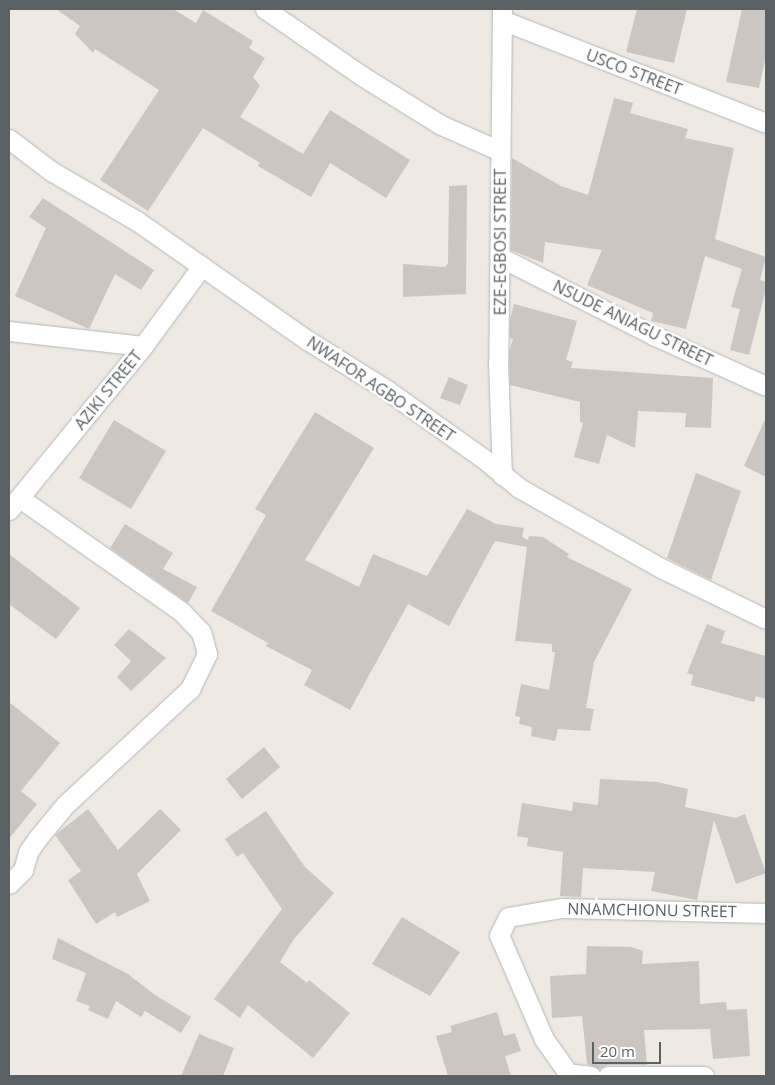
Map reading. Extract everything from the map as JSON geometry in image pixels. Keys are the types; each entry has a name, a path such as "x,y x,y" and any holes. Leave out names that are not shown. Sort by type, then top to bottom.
{"street":[{"path":"273,11 362,76 441,124 500,150"},
{"name":"EZE-EGBOSI STREET","path":"502,14 498,362 502,474"},
{"name":"USCO STREET","path":"502,14 766,123"},
{"name":"NWAFOR AGBO STREET","path":"9,139 51,171 137,221 307,340 387,390 520,488 589,528 766,619"},
{"name":"NSUDE ANIAGU STREET","path":"500,257 653,335 766,386"},
{"name":"AZIKI STREET","path":"14,504 143,346 202,266"},
{"path":"9,331 143,346"},
{"path":"9,884 23,870 28,852 37,838 65,805 190,689 207,654 201,632 182,612 14,504"},
{"name":"NNAMCHIONU STREET","path":"591,1076 568,1073 544,1039 499,935 508,917 562,908 766,913"},
{"path":"608,1076 704,1076"}],"building":[{"path":"56,9 173,9 196,23 203,10 253,41 249,48 265,58 253,77 260,86 240,117 303,154 330,110 410,160 386,198 330,163 311,197 258,166 260,163 203,128 148,211 100,180 159,90 95,49 93,53 75,34 80,26"},
{"path":"637,9 687,9 674,63 626,52"},
{"path":"742,9 766,9 766,56 759,88 726,82"},
{"path":"614,98 633,103 630,113 688,129 685,138 734,148 715,239 766,257 760,280 766,282 766,289 749,355 730,350 740,309 731,307 742,269 705,256 686,329 651,321 653,313 587,285 602,250 545,242 543,263 511,250 512,158 561,186 588,195"},
{"path":"467,185 466,294 403,297 403,264 445,267 448,263 449,186"},
{"path":"43,198 154,270 141,290 115,274 89,329 15,296 46,228 29,217"},
{"path":"514,304 577,321 566,360 573,362 571,368 713,378 711,428 685,427 686,413 638,411 635,448 607,435 599,464 574,457 583,423 580,422 580,402 510,385 509,352 513,339 510,338 510,320"},
{"path":"449,377 468,385 460,405 440,398"},
{"path":"315,412 374,448 305,560 359,587 373,554 427,576 467,509 496,524 524,528 522,537 528,540 529,536 543,537 569,554 567,557 632,589 594,662 586,708 594,709 590,731 558,729 555,741 531,736 532,727 519,724 520,717 515,716 521,684 549,690 555,652 552,652 552,644 515,641 527,547 495,541 449,626 408,604 350,710 304,685 312,670 266,646 268,643 211,611 266,515 255,509"},
{"path":"766,417 766,477 744,466"},
{"path":"114,420 166,451 131,509 79,478"},
{"path":"696,473 741,491 711,580 667,558"},
{"path":"125,524 173,553 163,569 197,587 188,603 110,548"},
{"path":"9,554 80,608 56,639 9,604"},
{"path":"707,624 725,631 721,643 766,656 766,699 756,696 754,702 691,685 693,675 687,673"},
{"path":"129,629 166,658 131,691 117,677 131,661 114,645"},
{"path":"9,702 60,743 21,791 37,804 9,839"},
{"path":"264,747 280,767 242,799 226,779"},
{"path":"600,779 657,782 688,789 685,807 736,818 745,814 766,873 736,884 714,820 697,900 651,891 655,872 583,868 581,897 560,896 563,852 527,846 528,838 517,836 522,803 572,811 573,802 598,805"},
{"path":"88,809 118,850 160,809 181,830 137,874 150,901 117,917 115,912 96,924 68,880 81,871 55,835"},
{"path":"266,811 305,867 334,893 294,939 280,962 307,983 309,980 350,1013 313,1058 248,1005 240,1018 214,999 282,909 243,853 237,857 225,839"},
{"path":"402,917 460,952 430,996 372,964"},
{"path":"58,938 128,974 155,995 191,1017 181,1033 145,1011 141,1017 116,1001 108,1019 88,1010 90,1006 76,1001 86,973 52,959"},
{"path":"587,946 631,947 643,951 642,964 699,961 700,1004 726,1002 727,1010 747,1009 750,1056 713,1059 710,1029 644,1030 647,1065 608,1065 599,1069 587,1064 582,1016 552,1018 550,976 586,974"},
{"path":"497,1012 504,1036 515,1033 521,1051 505,1056 511,1076 448,1076 436,1036 452,1032 450,1026"},
{"path":"199,1034 234,1048 223,1076 181,1076"}]}
